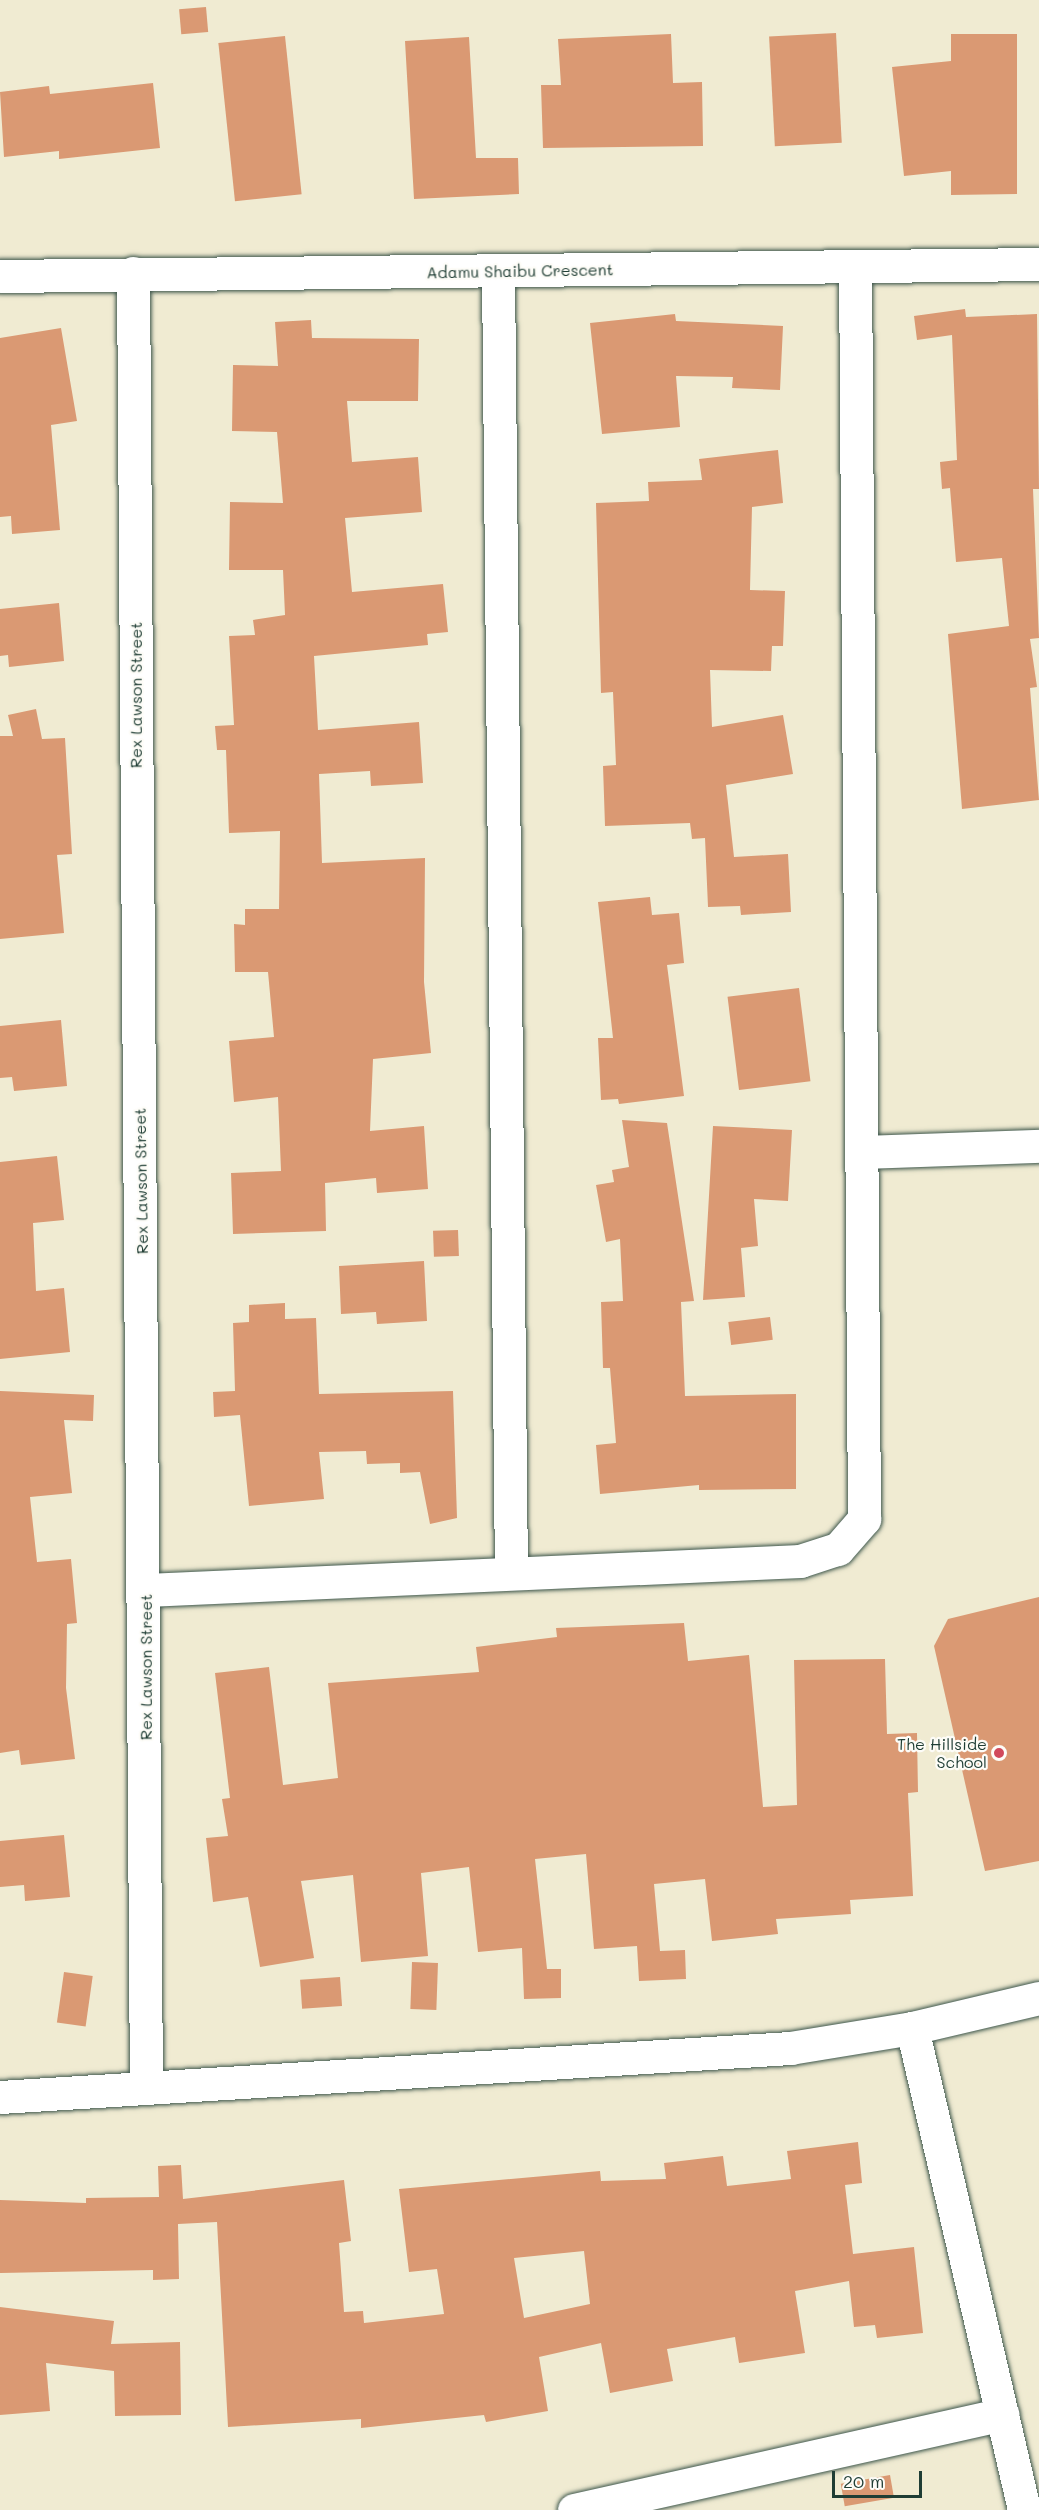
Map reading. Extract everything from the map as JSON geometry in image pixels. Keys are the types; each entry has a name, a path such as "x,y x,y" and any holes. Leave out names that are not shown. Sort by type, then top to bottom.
{"street":[{"name":"Adamu Shaibu Crescent","path":"0,276 1039,264"},
{"path":"146,1590 511,1571 800,1561 838,1549 864,1519 865,1152 855,267"},
{"path":"498,272 511,1571"},
{"name":"Rex Lawson Street","path":"133,273 146,1590 146,2088"},
{"path":"865,1152 1039,1146"},
{"path":"0,2097 790,2048 912,2028 1039,1998"},
{"path":"912,2028 1024,2510"},
{"path":"574,2510 685,2498 1002,2414"}],"building":[{"path":"206,7 208,32 181,34 179,9"},
{"path":"836,33 842,143 775,146 769,37"},
{"path":"671,34 673,83 702,82 703,146 543,148 541,85 561,85 558,39"},
{"path":"951,34 1017,34 1017,194 951,195 951,171 904,176 892,67 951,61"},
{"path":"285,36 302,194 235,201 218,43"},
{"path":"469,37 476,158 518,158 519,194 414,199 405,41"},
{"path":"153,83 160,148 59,159 59,151 4,157 0,92 49,86 50,94"},
{"path":"965,309 966,317 1037,314 1039,489 1033,489 1039,638 1030,639 1037,687 1030,688 1039,800 962,809 948,634 1009,626 1002,558 956,562 950,488 942,489 940,462 957,460 952,335 917,340 914,316"},
{"path":"675,314 676,321 783,326 780,390 732,388 733,377 676,376 680,427 602,434 590,323"},
{"path":"311,320 312,338 419,339 418,401 347,401 352,462 418,457 422,512 345,518 352,592 443,584 448,632 427,634 428,645 314,656 318,730 419,722 423,783 371,786 370,771 319,774 322,863 425,858 424,982 431,1053 373,1059 370,1131 424,1126 428,1189 377,1193 376,1178 325,1183 326,1231 233,1234 231,1173 281,1171 278,1097 234,1102 229,1041 274,1037 268,972 235,972 234,924 245,925 245,909 279,909 280,831 229,833 226,750 217,750 215,726 234,725 229,636 255,635 253,620 285,615 283,570 229,570 230,502 283,503 277,432 232,431 233,365 278,366 275,322"},
{"path":"61,328 77,421 51,425 60,530 12,534 11,516 0,517 0,338"},
{"path":"778,450 783,503 752,507 750,590 785,591 783,646 772,646 771,671 710,670 712,727 783,715 793,774 726,785 734,857 788,854 791,912 741,915 740,906 708,907 705,838 692,839 690,823 605,826 603,766 616,765 613,692 601,693 596,503 649,501 648,482 702,480 699,459"},
{"path":"59,603 64,661 9,667 8,655 0,656 0,609"},
{"path":"36,709 42,739 65,738 72,854 57,855 64,933 0,939 0,736 13,736 8,715"},
{"path":"650,897 652,915 679,913 684,963 667,965 684,1096 619,1104 618,1099 601,1100 598,1038 613,1038 598,902"},
{"path":"799,988 810,1081 739,1090 728,997"},
{"path":"61,1020 67,1086 14,1091 12,1077 0,1078 0,1026"},
{"path":"622,1120 667,1123 694,1301 681,1302 685,1396 796,1394 796,1489 699,1490 699,1485 600,1494 596,1445 616,1443 610,1368 603,1368 601,1302 623,1301 620,1239 606,1242 596,1185 614,1182 612,1170 629,1167"},
{"path":"713,1126 792,1130 788,1201 754,1199 758,1246 741,1248 745,1297 703,1300"},
{"path":"57,1156 64,1220 33,1223 36,1291 64,1288 70,1352 0,1359 0,1162"},
{"path":"458,1230 459,1256 434,1257 433,1231"},
{"path":"424,1261 427,1321 377,1324 376,1312 341,1314 339,1266"},
{"path":"285,1303 285,1319 316,1318 319,1394 453,1391 457,1518 430,1524 420,1472 400,1473 400,1463 367,1464 366,1451 319,1452 324,1499 249,1506 240,1415 214,1417 213,1392 235,1391 233,1323 249,1322 249,1305"},
{"path":"770,1317 773,1340 731,1345 728,1322"},
{"path":"0,1391 94,1395 93,1421 64,1420 72,1493 30,1497 37,1562 71,1559 77,1623 67,1624 66,1688 75,1759 21,1765 19,1750 0,1753"},
{"name":"The Hillside School","path":"1039,1597 1039,1861 985,1871 934,1646 948,1619"},
{"path":"684,1623 688,1661 749,1655 763,1807 797,1805 794,1660 885,1659 887,1734 917,1733 918,1792 908,1793 913,1896 850,1900 851,1914 776,1919 778,1934 712,1941 705,1879 654,1884 660,1951 685,1950 686,1979 639,1981 637,1946 594,1949 586,1854 535,1859 547,1969 561,1969 561,1998 524,1999 522,1948 478,1952 469,1867 421,1873 428,1956 361,1962 353,1875 301,1881 314,1958 260,1967 248,1897 213,1902 206,1838 228,1836 222,1799 230,1798 215,1673 269,1667 283,1785 338,1778 328,1683 479,1672 476,1647 557,1637 556,1628"},
{"path":"64,1835 70,1897 25,1901 24,1885 0,1887 0,1841"},
{"path":"412,1962 438,1963 436,2010 410,2009"},
{"path":"64,1972 93,1976 86,2027 57,2023"},
{"path":"340,1977 342,2006 302,2009 300,1980"},
{"path":"858,2142 862,2183 845,2185 853,2254 914,2247 923,2333 877,2338 875,2325 854,2327 849,2281 795,2291 805,2353 739,2363 735,2337 667,2349 673,2381 610,2393 601,2343 539,2357 548,2411 486,2422 484,2415 361,2428 361,2419 228,2427 217,2222 178,2224 179,2279 153,2280 153,2270 0,2273 0,2200 86,2203 86,2198 159,2197 158,2166 181,2165 183,2199 344,2180 351,2241 339,2243 344,2312 363,2311 364,2323 444,2314 437,2269 409,2272 399,2189 600,2171 601,2181 666,2179 664,2163 723,2156 727,2186 791,2179 787,2151","holes":["584,2251 590,2304 524,2318 514,2258"]},
{"path":"0,2307 114,2321 111,2344 180,2342 181,2415 115,2416 114,2371 46,2363 50,2411 0,2415"},
{"path":"890,2475 894,2498 845,2506 841,2484"}],"place":[{"name":"The Hillside School","path":"999,1753"}]}
